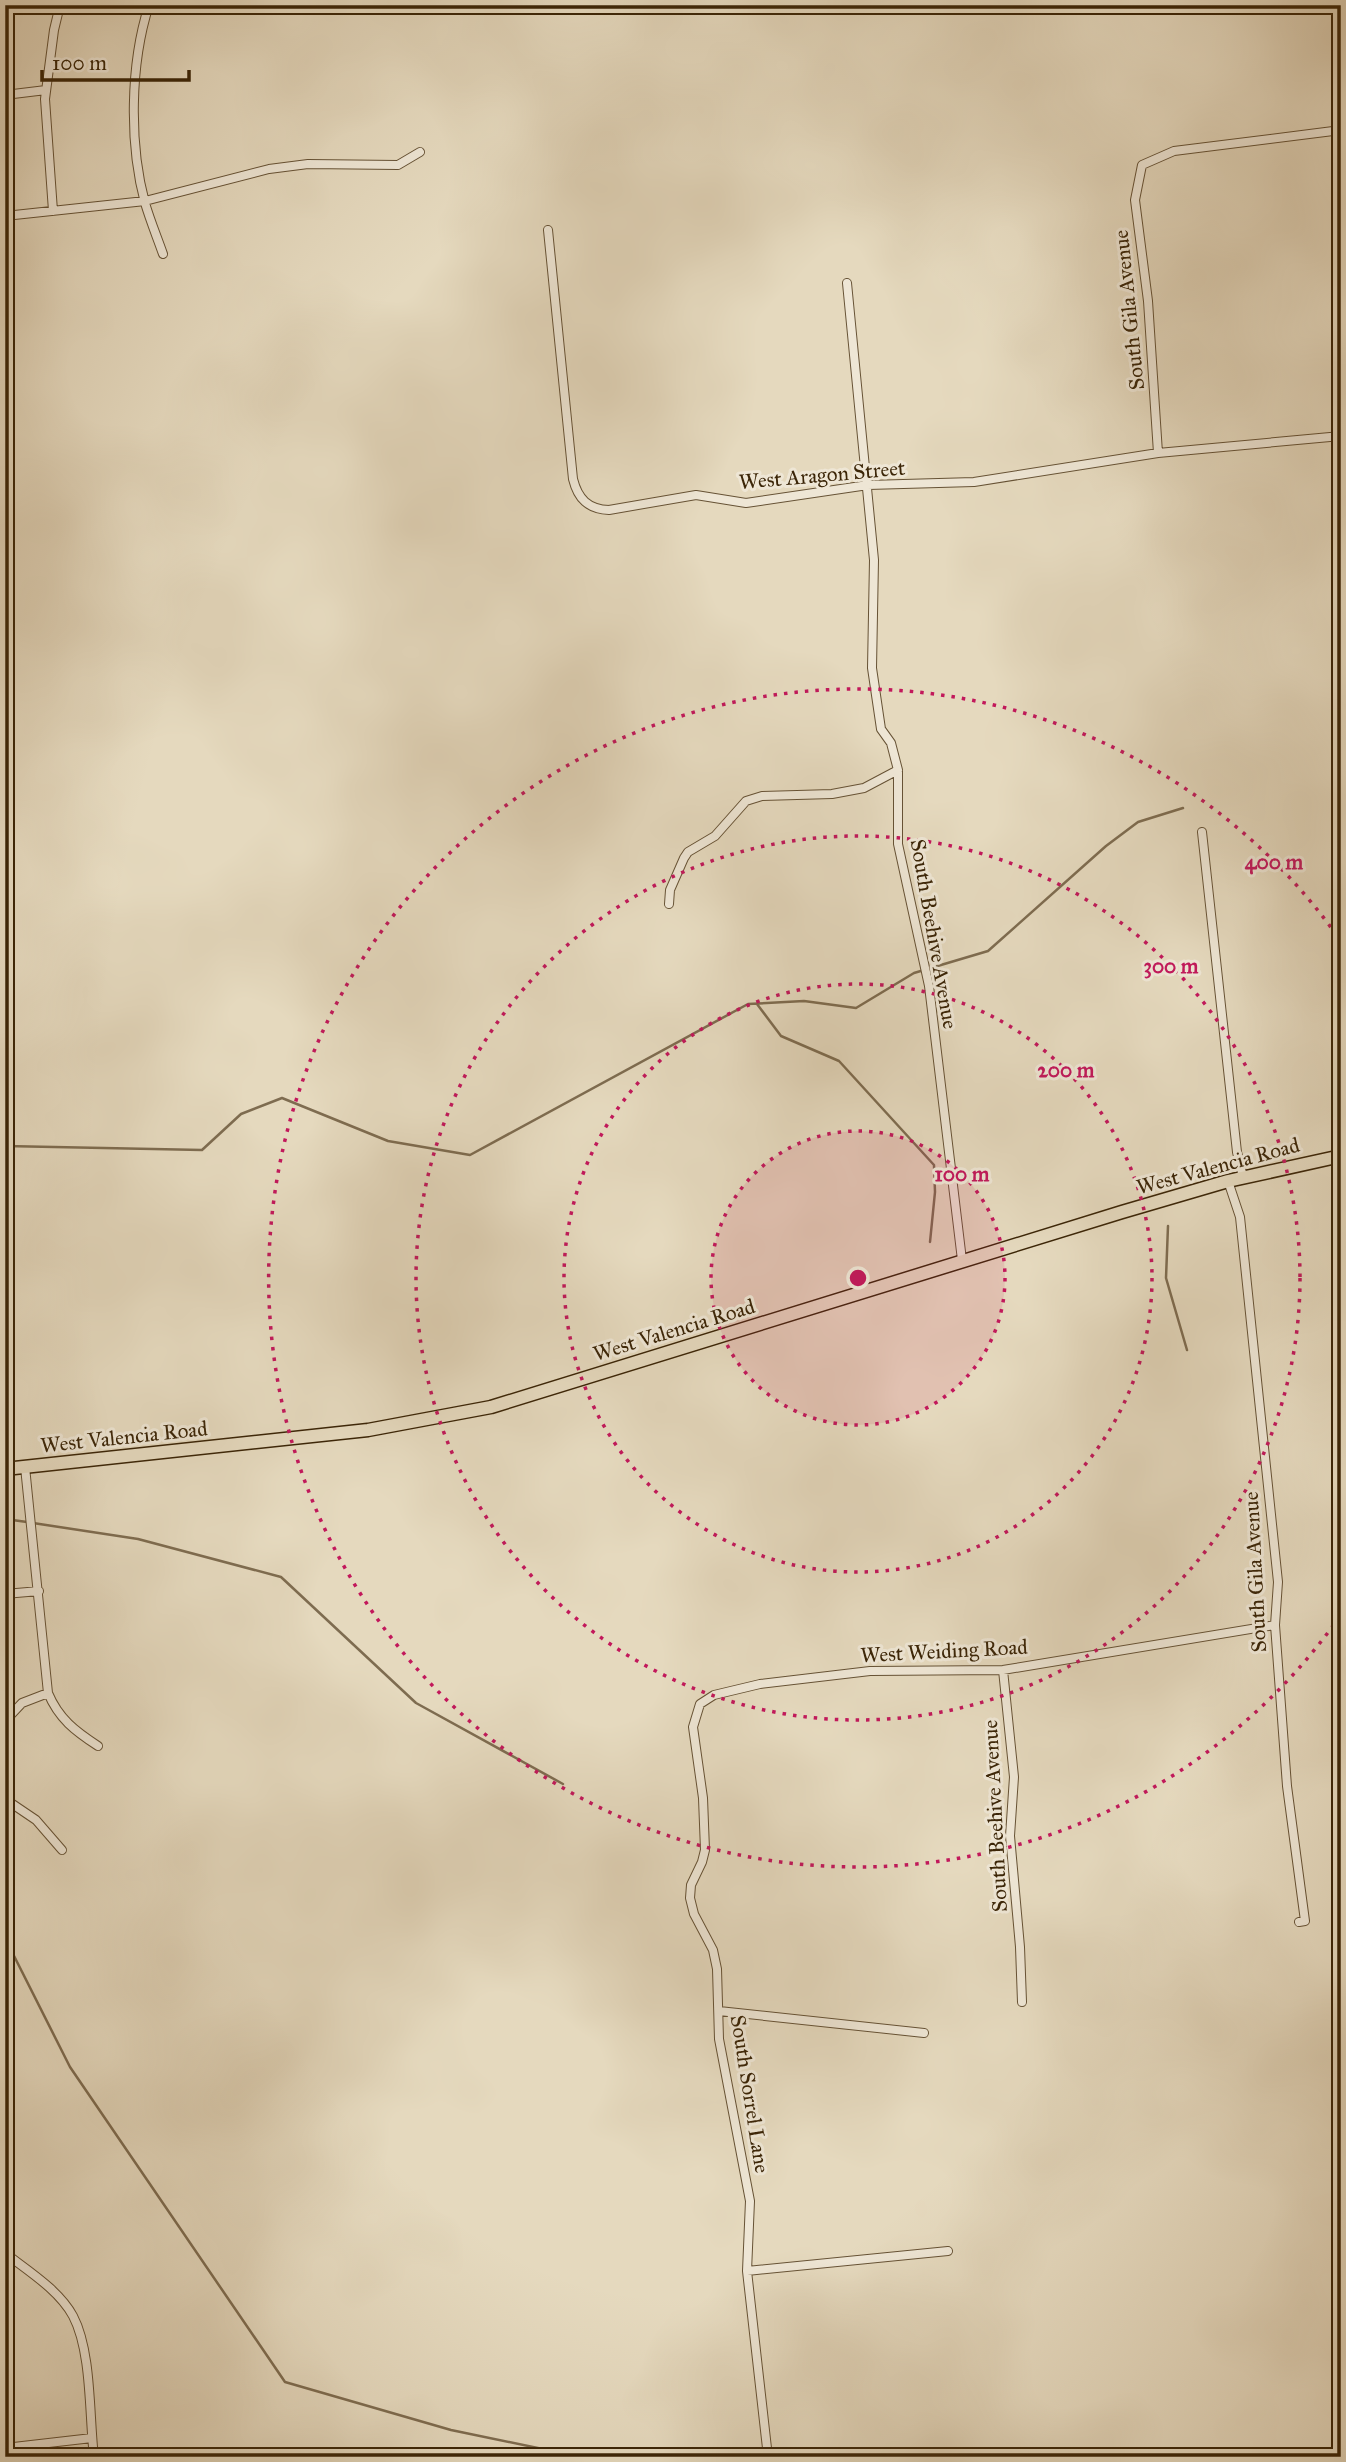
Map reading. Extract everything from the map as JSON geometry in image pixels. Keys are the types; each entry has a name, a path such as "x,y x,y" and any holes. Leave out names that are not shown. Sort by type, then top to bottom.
{"main road":[{"name":"West Valencia Road","path":"5,1469 395,1426 491,1407 962,1260 1228,1181 1341,1156"}],"street":[{"path":"53,211 45,99 60,5"},
{"path":"149,5 138,56 135,137 145,201 163,254"},
{"path":"5,95 46,90"},
{"name":"South Gila Avenue","path":"1158,453 1150,326 1135,200 1142,165 1174,151 1341,130"},
{"path":"5,216 145,201 269,169 308,164 398,165 419,152"},
{"name":"West Aragon Street","path":"548,230 573,479 576,494 597,509 609,510 696,495 746,503 868,485 974,482 1158,453 1341,436"},
{"name":"South Beehive Avenue","path":"846,283 874,560 872,667 881,729 891,743 898,770 898,844 929,986 962,1260"},
{"path":"669,904 670,890 688,852 715,836 746,801 762,796 832,794 864,788 898,770"},
{"path":"1202,832 1237,1152 1243,1177"},
{"name":"South Gila Avenue","path":"1228,1181 1240,1217 1278,1582 1275,1625 1287,1786 1302,1921"},
{"path":"25,1467 48,1693 55,1710 68,1726 98,1746"},
{"path":"5,1594 39,1591"},
{"name":"West Weiding Road","path":"700,1704 713,1695 730,1690 855,1673 1003,1670 1275,1625"},
{"name":"South Beehive Avenue","path":"1003,1670 1014,1777 1010,1836 1022,2002"},
{"path":"5,1721 22,1703 48,1693"},
{"name":"South Sorrel Lane","path":"700,1704 693,1727 703,1798 705,1850 691,1885 690,1898 694,1914 713,1950 717,1969 719,2039 750,2201 747,2272 768,2457"},
{"path":"5,1799 36,1820 62,1850"},
{"path":"719,2011 925,2033"},
{"path":"747,2272 948,2251"},
{"path":"5,2253 47,2286 72,2315 83,2346 94,2457"},
{"path":"5,2448 92,2438"}],"waterway":[{"path":"5,1146 202,1150 241,1114 282,1098 388,1141 470,1155 748,1004 804,1001 856,1008 914,973 988,951 1106,846 1138,822 1183,808"},
{"path":"757,1004 781,1036 839,1061 934,1165 935,1192 930,1242"},
{"path":"1168,1226 1166,1278 1187,1350"},
{"path":"5,1519 27,1522"},
{"path":"33,1523 138,1539 281,1577 416,1703 563,1784"},
{"path":"5,1938 70,2067 285,2382 451,2430 581,2457"}]}
